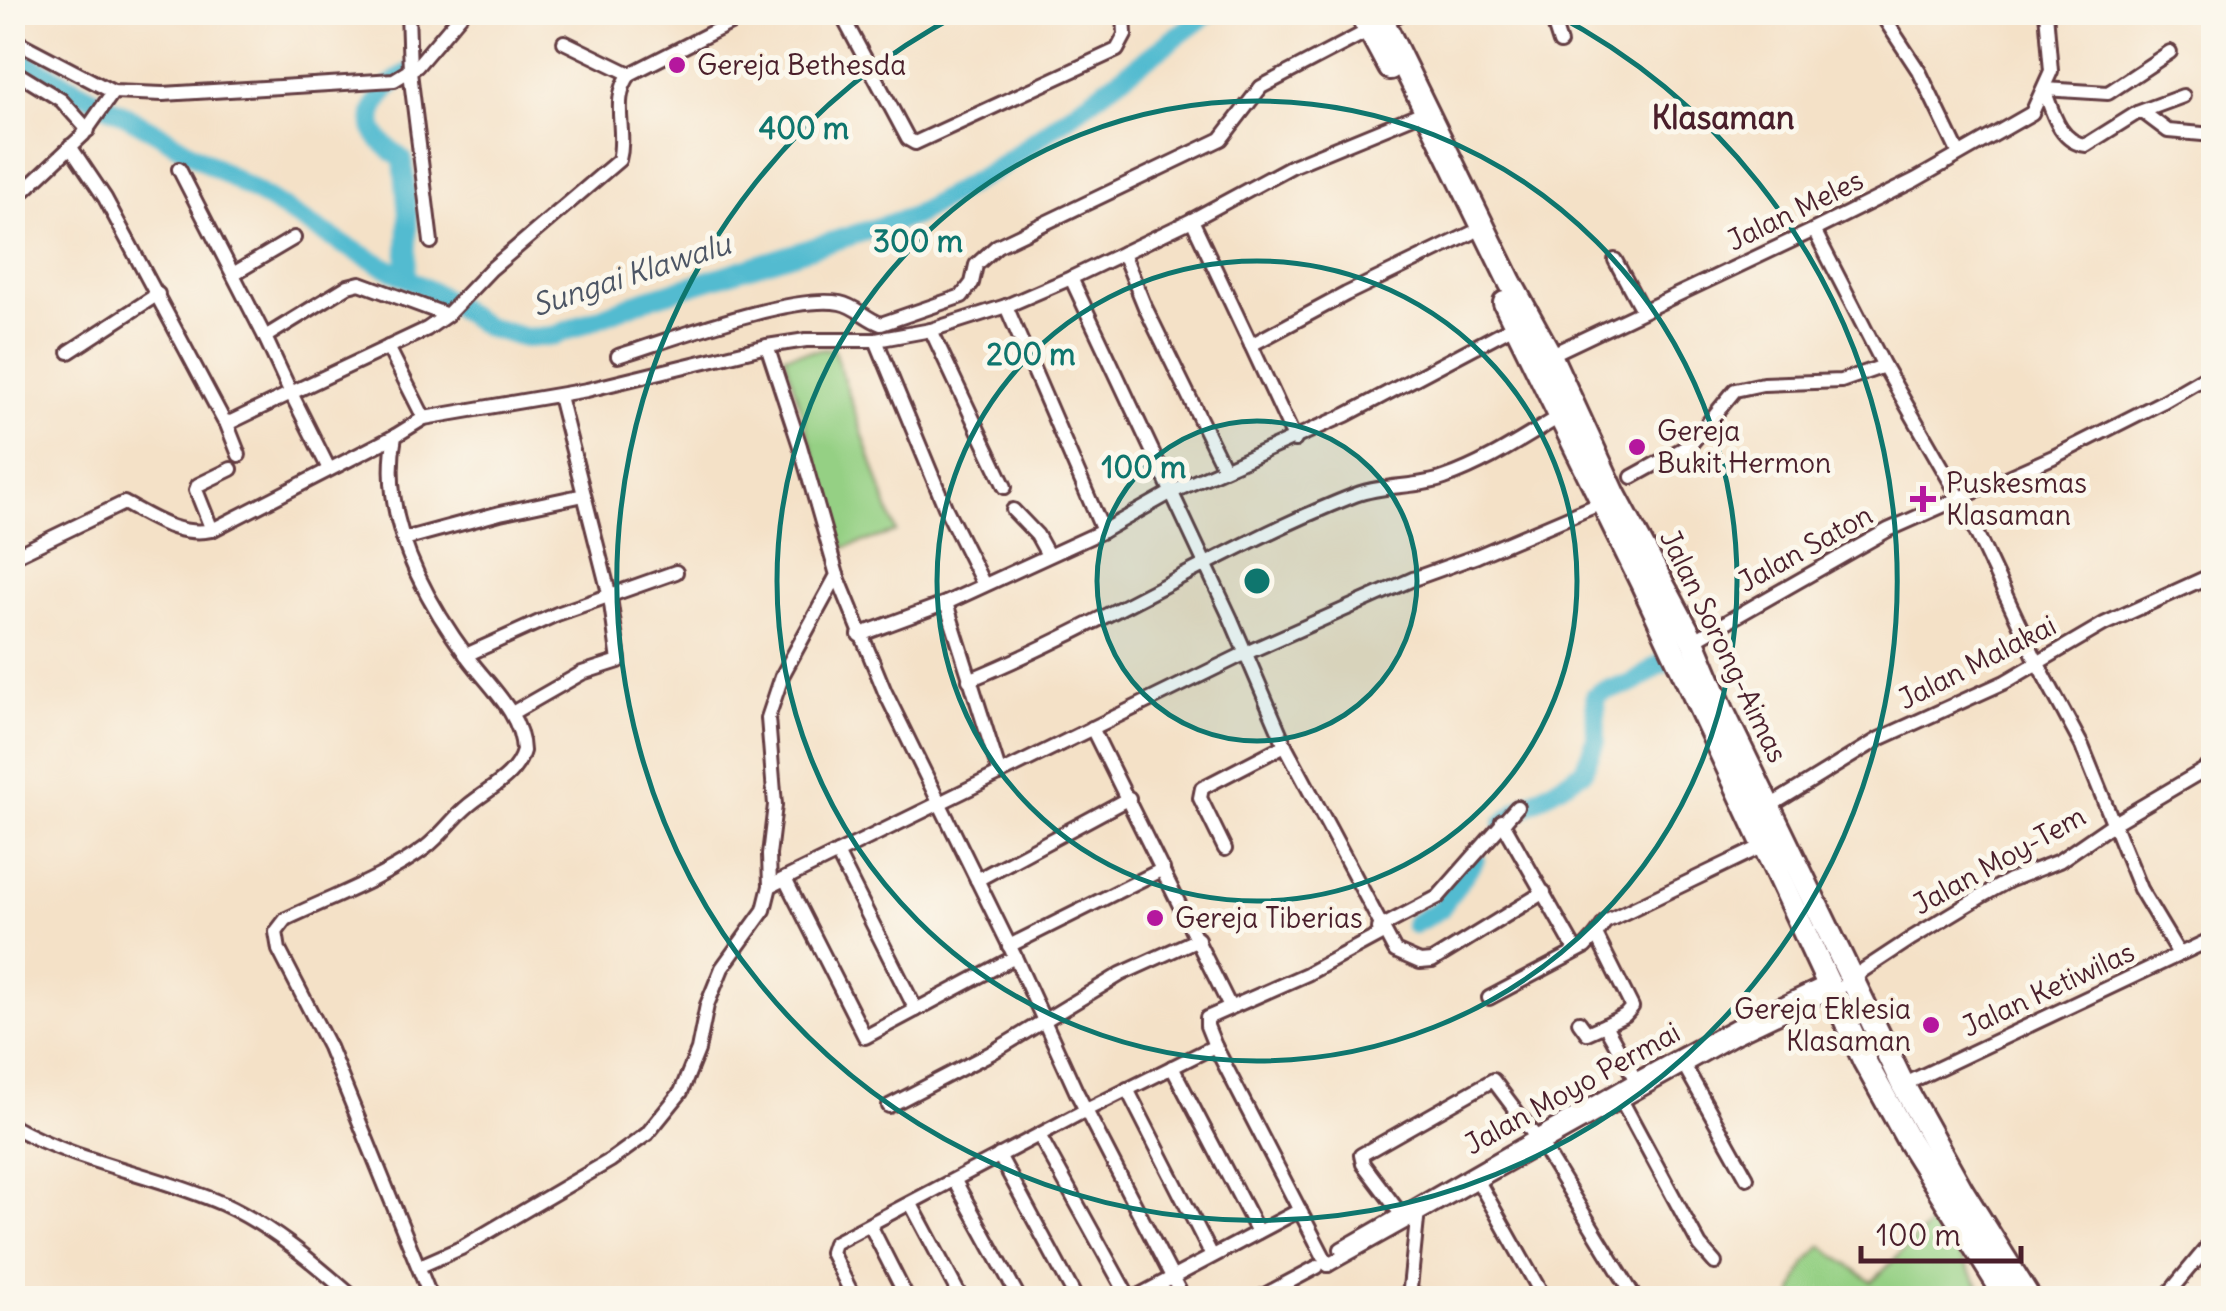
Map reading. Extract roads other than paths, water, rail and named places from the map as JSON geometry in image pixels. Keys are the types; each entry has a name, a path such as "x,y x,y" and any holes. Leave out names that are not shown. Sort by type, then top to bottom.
{"highway":[{"name":"Jalan Sorong-Aimas","path":"1379,18 1416,115 1558,417 1693,641 1823,924 1855,974 1876,1057 1903,1085 1954,1195 2029,1298"},
{"name":"Jalan Sorong-Aimas","path":"1379,18 1550,355 1642,583 1829,988 1876,1057 2007,1298"}],"street":[{"path":"408,12 410,72 431,242"},
{"path":"12,39 106,103 163,94 394,80 410,72 463,12"},
{"path":"226,422 388,347 451,310 490,270 620,160 619,98 630,74 752,12"},
{"path":"840,12 908,139 915,144 1118,50 1125,35 1124,12"},
{"path":"1550,12 1560,43"},
{"path":"1880,12 1920,73 1958,152"},
{"path":"2046,12 2050,71 2044,88 2062,131 2078,145 2086,145 2138,113 2182,96"},
{"path":"618,356 790,305 835,302 857,309 881,324 954,300 968,290 976,265 998,246 1222,139 1261,86 1379,18"},
{"path":"564,42 630,74"},
{"path":"2044,88 2108,93 2170,52"},
{"path":"13,71 62,100 88,130"},
{"name":"Jalan Meles","path":"1550,355 1915,180 2032,113 2044,88"},
{"path":"12,202 88,130 106,103"},
{"path":"2138,113 2144,113 2168,132 2214,135"},
{"path":"12,557 124,503 180,531 212,530 424,418 559,396 767,346 806,340 876,340 931,330 1006,306 1070,278 1192,220 1292,166 1416,115"},
{"path":"70,146 105,198 158,294 240,456"},
{"path":"179,169 329,469"},
{"path":"1192,220 1295,440"},
{"path":"1814,230 1884,366 1961,500 2038,664 2082,746 2140,890 2179,954"},
{"path":"1251,346 1346,294 1472,234"},
{"path":"232,274 294,238"},
{"path":"1122,254 1224,468"},
{"path":"1615,260 1642,310"},
{"path":"1070,278 1285,744 1394,952 1425,963 1490,928 1544,892"},
{"path":"265,337 348,286 360,283 451,310"},
{"path":"69,352 158,294"},
{"path":"1006,306 1103,531"},
{"path":"859,635 946,603 1103,531 1172,492 1295,440 1516,325"},
{"path":"931,330 1005,487"},
{"path":"876,340 945,507 984,586"},
{"path":"767,346 859,635 1086,1110 1183,1298"},
{"path":"388,347 424,418"},
{"path":"1632,477 1690,444 1736,390 1763,384 1841,381 1884,366"},
{"name":"Jalan Saton","path":"1693,641 1844,553 2162,402 2214,372"},
{"path":"512,713 582,673 619,662 610,597 559,396"},
{"path":"969,680 1035,652 1205,564 1357,494 1453,474 1558,417"},
{"path":"395,436 392,474 404,540 415,570 466,656 512,713 523,752 510,774 464,808 446,832 420,852 394,869 286,919 276,932 279,950 329,1047 431,1298"},
{"path":"212,530 196,490 198,485 231,469"},
{"path":"404,540 500,513 584,496"},
{"path":"770,886 1246,653 1413,579 1608,500"},
{"path":"1013,510 1037,535 1048,555"},
{"path":"466,656 558,614 676,572"},
{"name":"Jalan Malakai","path":"1770,806 1879,739 2038,664 2104,624 2214,574"},
{"path":"420,1266 462,1248 610,1160 658,1124 681,1092 698,1050 706,1006 722,968 764,910 770,886 775,805 768,718 782,676 837,575"},
{"path":"946,603 1000,774"},
{"path":"1092,728 1230,1007"},
{"path":"1225,849 1200,798 1202,788 1285,744"},
{"name":"Jalan Moy-Tem","path":"1855,974 1995,888 2059,861 2114,823 2214,764"},
{"path":"978,880 1129,798"},
{"path":"1259,1298 1323,1263 1300,1210 1215,1046 1207,1018 1307,974 1438,897 1517,807"},
{"path":"1505,825 1576,951"},
{"path":"1489,998 1576,951 1605,922 1765,844"},
{"path":"837,853 916,1010"},
{"path":"786,879 865,1037 1163,869"},
{"path":"1579,1022 1587,1033 1625,1015 1632,1007 1596,935"},
{"name":"Jalan Ketiwilas","path":"1903,1085 2214,938"},
{"path":"889,1106 1045,1022 1121,974 1198,940"},
{"name":"Jalan Moyo Permai","path":"1638,1084 1855,974"},
{"name":"Jalan Moyo Permai","path":"1323,1263 1733,1028 1829,988"},
{"path":"1605,1025 1638,1084"},
{"path":"854,1298 831,1248 834,1243 1215,1046"},
{"path":"1684,1064 1747,1178"},
{"path":"1172,1067 1258,1232"},
{"path":"1400,1213 1364,1164 1364,1152 1493,1080 1539,1140 1635,1298"},
{"path":"1127,1089 1212,1256"},
{"path":"1618,1095 1700,1246 1715,1263"},
{"path":"12,1126 87,1158 223,1204 300,1251 354,1298"},
{"path":"1040,1135 1132,1298 1300,1210"},
{"path":"999,1155 1076,1298"},
{"path":"1475,1176 1544,1298"},
{"path":"955,1181 1019,1298"},
{"path":"911,1204 961,1298"},
{"path":"1395,1298 1413,1296 1418,1209"},
{"name":"Jalan Moyo Permai","path":"1323,1263 1400,1213 1418,1209"},
{"path":"870,1225 907,1298"},
{"path":"2165,1298 2214,1239"}],"waterway":[{"name":"Sungai Klawalu","path":"12,55 156,132 344,245 440,296 486,327 526,338 554,336 638,302 914,216 1002,165 1210,12"},
{"path":"406,276 408,217 403,160 379,139 372,121 382,96 410,72"},
{"path":"1503,824 1583,771 1596,740 1595,696 1630,684 1672,660"},
{"path":"1414,924 1440,909 1475,859"}],"place":[{"name":"Gereja Bethesda","path":"677,65"},
{"name":"Gereja Bukit Hermon","path":"1637,447"},
{"name":"Puskesmas Klasaman","path":"1923,499"},
{"name":"Gereja Tiberias","path":"1155,918"},
{"name":"Gereja Eklesia Klasaman","path":"1931,1025"}],"district":[{"name":"Klasaman","path":"1723,117"}]}
